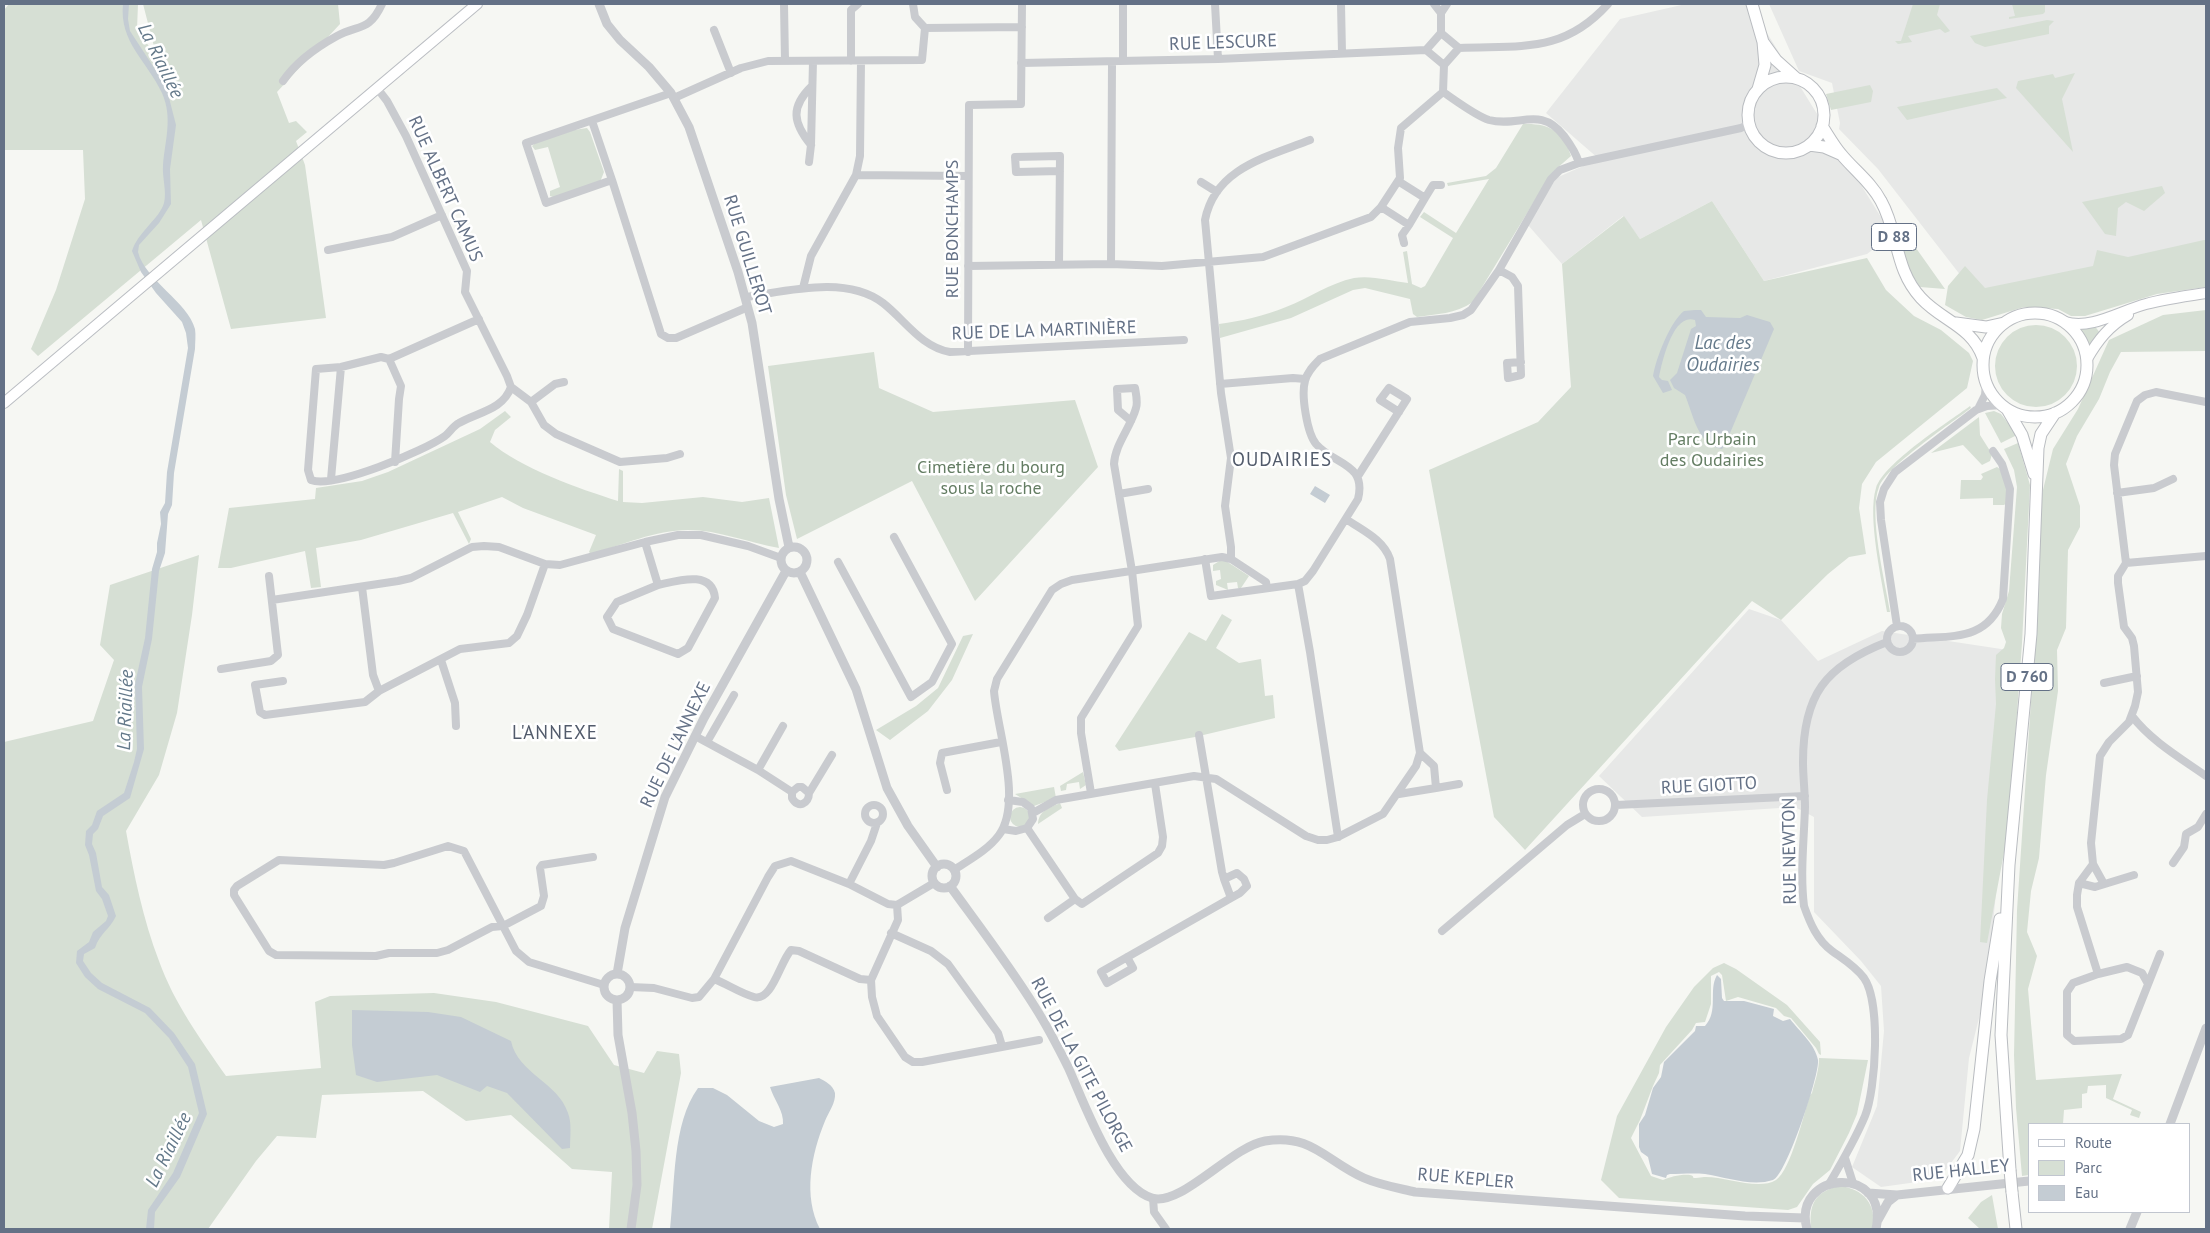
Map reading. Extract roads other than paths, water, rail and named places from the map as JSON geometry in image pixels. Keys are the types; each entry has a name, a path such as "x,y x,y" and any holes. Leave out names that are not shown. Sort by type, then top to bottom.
{"main road":[{"path":"4,403 101,319 477,4"},
{"path":"1752,4 1763,42 1765,65 1758,89 1751,99 1748,112 1749,124 1754,136 1763,145 1774,151 1798,150 1809,144 1824,129 1823,108 1820,99 1810,85 1796,78 1776,60 1763,42"},
{"path":"1758,89 1776,78 1796,78"},
{"name":"D 88","path":"1824,129 1840,154 1865,179 1880,199 1888,215 1902,269 1921,298 1956,323 1974,340 1983,358"},
{"name":"D 88","path":"1809,144 1824,147 1840,154"},
{"path":"2065,322 2081,340 2087,359 2087,370 2080,390 2071,403 2055,413 2041,416 2026,416 2005,407 1993,396 1986,382 1983,358 1990,339 2004,323 2023,314 2050,315 2077,325 2090,323 2144,305 2206,293"},
{"path":"2087,359 2100,337 2115,322 2144,305"},
{"name":"D 88","path":"1956,323 1986,328 2004,323"},
{"name":"D 760","path":"2005,407 2022,435 2031,459 2038,489"},
{"name":"D 760","path":"2016,1229 2001,1035 2008,865 2031,634 2040,438 2055,413"},
{"path":"1948,1188 1968,1154 1974,1129 1990,981 2008,865"}],"street":[{"path":"283,81 291,70 322,46 338,36 364,27 375,17 382,4"},
{"name":"RUE GUILLEROT","path":"599,4 607,24 626,46 662,81 672,95 689,127 746,297 779,499 789,547"},
{"path":"784,4 785,61"},
{"path":"851,61 851,10 858,4"},
{"path":"612,180 546,203 526,143 672,95 755,63 922,60 925,28 915,17 913,4"},
{"path":"1021,63 1022,4"},
{"path":"1123,4 1123,61"},
{"path":"1215,4 1218,59"},
{"path":"1341,4 1342,53"},
{"path":"1434,4 1441,13"},
{"path":"1444,65 1426,50 1441,33 1441,13 1447,4"},
{"path":"1441,33 1459,48 1540,44 1556,41 1571,35 1588,24 1608,4"},
{"path":"925,28 1022,27"},
{"path":"714,30 732,73"},
{"path":"968,266 1111,264 1162,266 1263,257 1370,217 1375,214 1400,178 1398,148 1401,128 1443,92 1444,65 1459,48"},
{"name":"RUE LESCURE","path":"1021,63 1218,59 1426,50"},
{"path":"808,162 811,145 813,61"},
{"path":"803,288 811,256 856,175 860,156 861,61"},
{"path":"1111,264 1112,62"},
{"name":"RUE BONCHAMPS","path":"968,352 969,105 1021,104 1021,63"},
{"path":"811,145 802,134 796,115 796,106 812,86"},
{"name":"RUE ALBERT CAMUS","path":"378,88 406,136 467,271 465,292 511,387"},
{"path":"1443,92 1474,114 1490,120 1548,120 1566,140 1579,163"},
{"path":"592,120 661,334 668,338 676,338 748,308"},
{"path":"1205,559 1211,596 1298,584 1310,576 1346,520 1358,499 1361,488 1358,476 1321,448 1311,436 1304,391 1306,378 1320,359 1410,322 1463,315 1471,310 1499,270 1551,179 1560,170 1579,163 1741,128 1749,124"},
{"path":"1231,559 1226,506 1231,458 1220,384 1205,220 1207,206 1216,192 1234,172 1310,140"},
{"path":"1059,264 1060,171 1060,156 1015,157 1016,172 1060,171"},
{"path":"856,175 968,176"},
{"path":"1398,181 1425,198"},
{"path":"1201,182 1216,192"},
{"path":"1404,243 1402,235 1425,198 1434,185 1441,185"},
{"path":"1380,207 1409,225"},
{"path":"328,250 392,237 442,215"},
{"path":"1499,270 1512,277 1518,286 1521,362"},
{"name":"RUE DE LA MARTINIÈRE","path":"746,297 803,288 840,288 868,295 883,303 932,346 950,352 1184,340"},
{"path":"479,319 389,359 381,357 341,366 316,369 308,475 316,482 371,471 394,462 445,436 457,424 496,406 507,398 511,387 531,402 544,425 556,434 620,462 667,458 680,454"},
{"path":"389,359 402,386 398,399 394,462"},
{"path":"331,479 341,366"},
{"path":"1220,384 1306,378"},
{"path":"531,402 555,384 564,382"},
{"path":"1897,626 1881,520 1880,502 1884,489 1896,472 1978,409 1985,395 1986,382"},
{"path":"2104,884 2093,864 2091,843 2100,756 2108,742 2129,722 2138,692 2132,638 2124,627 2118,583 2118,576 2126,563 2114,466 2115,454 2137,401 2145,395 2156,392 2206,402"},
{"path":"1978,409 2005,407"},
{"path":"1358,476 1399,412"},
{"path":"1091,793 1081,733 1081,718 1138,626 1115,457 1131,421"},
{"path":"1913,638 1971,633 1983,628 1998,610 2003,599 2010,489 2002,464 1993,451"},
{"path":"2117,492 2154,488 2173,479"},
{"path":"1119,494 1148,489"},
{"path":"1033,813 1056,800 1194,776 1216,779 1306,836 1318,840 1338,837 1383,814 1399,794 1416,766 1420,753 1390,559 1387,550 1381,543 1346,520"},
{"path":"272,600 411,578 472,547 499,547 545,564 560,565 645,542 678,535 701,535 748,546 781,558"},
{"path":"838,562 911,697 932,682 952,644 894,537"},
{"path":"645,542 658,585"},
{"path":"789,547 798,547 807,556 805,567 800,572 786,571 782,565 782,553 789,547"},
{"path":"2126,563 2206,556"},
{"path":"954,870 991,844 1003,829 1008,800 994,691 997,679 1052,590 1072,580 1222,557 1231,559 1266,582 1267,588"},
{"path":"283,681 255,685 260,712 265,715 365,702 379,691 460,649 509,643 518,636 545,564"},
{"name":"RUE DE L'ANNEXE","path":"617,974 625,928 665,797 695,736 786,571"},
{"path":"800,572 856,689 887,788 908,826 937,866"},
{"path":"221,669 271,661 278,655 270,576"},
{"path":"689,578 710,585 714,591 715,598 688,648 678,654 613,629 608,623 607,617 617,602 658,585 689,578"},
{"path":"1298,584 1338,837"},
{"path":"362,587 374,675 379,691"},
{"path":"1897,626 1906,628 1913,638 1911,645 1902,652 1894,651 1887,642 1888,632 1897,626"},
{"name":"RUE NEWTON","path":"1829,1184 1845,1158 1869,1102 1875,1011 1871,991 1866,982 1854,967 1830,950 1817,935 1811,926 1804,906 1804,731 1812,701 1821,684 1843,664 1869,649 1887,642"},
{"path":"441,660 455,703 456,726"},
{"path":"2104,683 2137,676"},
{"path":"707,742 734,695"},
{"path":"2132,716 2138,724 2165,746 2206,776"},
{"path":"758,770 783,726"},
{"path":"1199,735 1224,879 1231,898"},
{"path":"695,736 758,770 792,792 794,802 801,805 806,802 809,793 832,755"},
{"path":"947,790 940,763 942,753 1001,742"},
{"path":"1420,753 1434,766 1436,788"},
{"path":"1027,828 1075,899 1079,903 1085,903 1158,853 1162,846 1163,837 1155,784"},
{"path":"1399,794 1459,784"},
{"path":"792,792 798,787 802,787 809,793"},
{"path":"1597,789 1610,793 1616,805 1612,815 1607,820 1594,821 1585,814 1582,803 1584,797 1590,791 1597,789"},
{"name":"RUE GIOTTO","path":"1616,805 1804,796"},
{"path":"1003,829 1016,831 1027,828 1031,824 1033,813 1031,808 1023,802 1008,800"},
{"path":"1442,931 1567,825 1585,814"},
{"path":"2173,863 2184,847 2186,834 2198,826 2206,814"},
{"path":"849,884 871,841 877,823"},
{"path":"594,856 542,865 540,868 544,896 541,906 503,926 492,927 448,950 437,953 388,953 376,956 282,956 269,950 234,895 234,890 237,886 279,860 384,864 394,863 448,846 464,852 503,926 516,951 529,962 604,985"},
{"path":"630,987 654,988 692,998 699,997 714,979 775,866 791,861 801,864 849,884 888,904 897,905 934,883"},
{"path":"2093,864 2079,883 2077,907 2098,974"},
{"path":"937,866 946,865 954,870"},
{"path":"937,866 932,874 934,883 941,888 950,886 955,879 954,870"},
{"path":"1128,957 1240,893 1247,886 1244,879 1237,873 1224,879"},
{"path":"2079,883 2095,887 2134,875"},
{"name":"RUE DE LA GITE PILORGE","path":"950,886 1019,982 1036,1009 1067,1066 1105,1148 1136,1189 1153,1198"},
{"path":"1048,918 1075,899"},
{"path":"897,905 898,920 871,980 872,997 878,1016 905,1057 913,1062 1040,1040"},
{"path":"892,933 931,951 948,964 998,1034 1002,1046"},
{"path":"714,979 755,997 762,997 768,993 785,956 791,950 799,951 860,979 871,980"},
{"path":"2147,982 2142,973 2127,967 2098,974 2073,983 2067,992 2067,1035 2074,1041 2121,1039 2128,1035 2147,982 2160,954"},
{"path":"617,974 625,977 630,987 627,995 616,1000 608,997 604,985 607,978 617,974"},
{"path":"616,1000 618,1035 632,1113 636,1151 637,1185 631,1229"},
{"path":"2170,1123 2206,1028"},
{"name":"RUE KEPLER","path":"1153,1198 1176,1195 1242,1149 1264,1141 1299,1140 1316,1147 1365,1179 1415,1192 1735,1215 1805,1218"},
{"path":"1845,1158 1853,1183"},
{"name":"RUE HALLEY","path":"1868,1193 1897,1195 1948,1188 2028,1181"},
{"path":"1807,1229 1805,1218 1807,1207 1812,1197 1829,1184 1840,1182 1853,1183 1868,1193 1874,1201 1877,1225"},
{"name":"RUE HALLEY","path":"1877,1225 1888,1202 1897,1195"},
{"path":"1153,1198 1154,1212 1166,1229"},
{"path":"2130,1229 2136,1213"}],"water":[{"path":"123,4 129,4 128,19 130,31 166,86 176,125 170,169 171,204 159,223 139,245 138,252 149,272 191,319 195,329 195,349 174,473 172,505 168,514 165,553 159,571 152,639 142,687 144,749 130,798 103,816 98,829 93,834 92,844 96,853 102,887 109,895 116,916 95,948 84,954 83,961 91,973 102,983 150,1008 174,1033 195,1064 207,1114 180,1177 155,1212 154,1229 146,1229 148,1210 173,1173 199,1113 188,1067 169,1038 145,1013 98,989 85,977 76,963 77,951 89,942 93,932 106,921 108,916 102,899 96,891 89,855 85,845 86,831 92,825 97,811 124,793 137,749 135,684 145,638 152,569 157,552 161,524 160,512 165,503 167,472 188,348 182,322 156,293 141,272 132,251 139,238 162,209 164,203 163,165 168,120 162,93 135,51 125,29"},
{"name":"Lac des Oudairies","path":"1701,310 1706,317 1740,318 1747,315 1770,322 1774,329 1722,449 1714,447 1702,436 1685,395 1674,388 1670,380 1677,373 1691,329 1696,326 1695,320 1687,320 1681,323 1666,350 1659,377 1662,380 1668,381 1672,390 1663,393 1653,376 1660,350 1679,316 1684,311"},
{"path":"1315,486 1330,495 1325,503 1310,494"},
{"path":"1717,975 1721,979 1722,998 1724,1001 1744,1001 1774,1009 1773,1016 1783,1021 1790,1019 1810,1043 1818,1060 1814,1084 1801,1124 1786,1162 1773,1180 1748,1182 1705,1174 1670,1174 1666,1178 1652,1174 1648,1157 1641,1152 1639,1147 1639,1124 1645,1115 1653,1088 1661,1077 1664,1062 1695,1031 1696,1026 1705,1026 1709,1020 1713,1007 1714,981"},
{"path":"352,1010 428,1012 461,1017 511,1041 521,1062 556,1093 563,1102 570,1121 570,1148 562,1149 507,1093 487,1086 480,1092 437,1075 377,1082 356,1075 352,1045"},
{"path":"819,1078 831,1086 835,1093 833,1104 820,1134 811,1175 812,1203 820,1229 670,1229 679,1137 683,1119 698,1088 713,1088 727,1095 759,1121 774,1127 783,1124 783,1119 770,1087"}],"district":[{"name":"OUDAIRIES","path":"1282,461"},
{"name":"L'ANNEXE","path":"555,734"}],"water label":[{"name":"La Riaillée","path":"160,61"},
{"name":"La Riaillée","path":"126,710"},
{"name":"La Riaillée","path":"169,1150"}],"park label":[{"name":"Parc Urbain des Oudairies","path":"1712,450"},
{"name":"Cimetière du bourg sous la roche","path":"991,478"}]}
